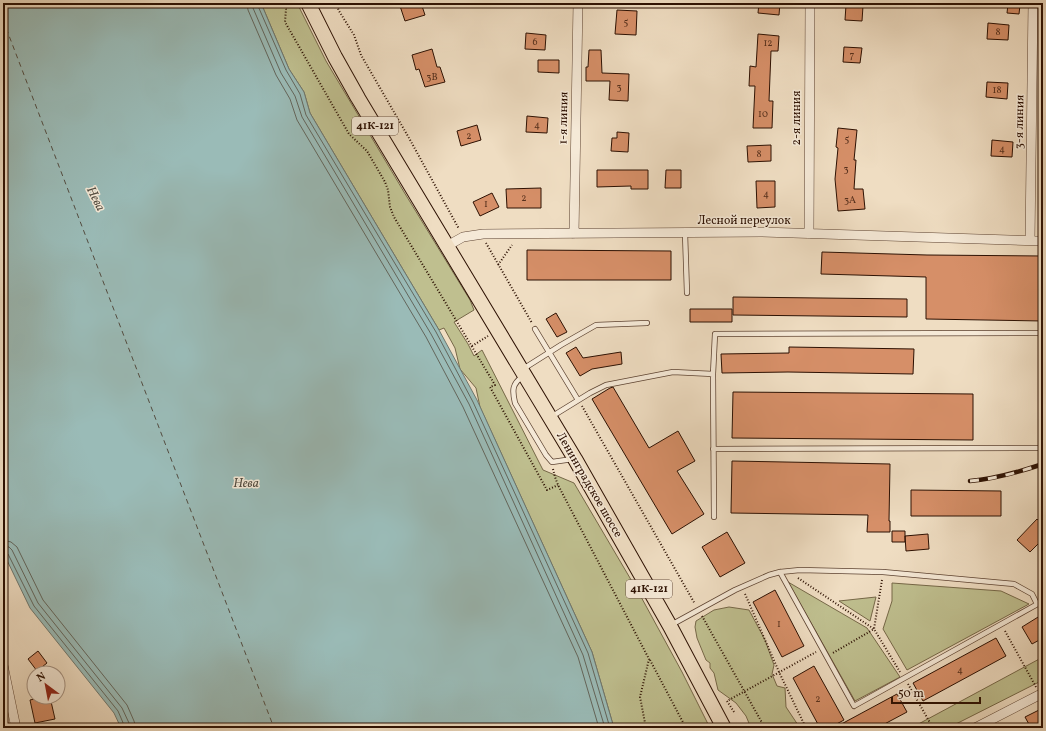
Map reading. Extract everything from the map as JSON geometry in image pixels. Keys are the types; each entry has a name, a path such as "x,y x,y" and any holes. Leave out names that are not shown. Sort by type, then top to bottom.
{"main road":[{"name":"41К-121","path":"308,3 335,57 358,98 447,246"},
{"name":"Ленинградское шоссе","path":"447,246 575,459 670,626 724,728"}],"street":[{"name":"1-я линия","path":"574,234 578,3"},
{"name":"2-я линия","path":"809,234 810,3"},
{"name":"3-я линия","path":"1030,240 1033,3"},
{"name":"Лесной переулок","path":"447,246 463,237 483,234 762,232 1043,241"},
{"path":"3,665 16,728"},
{"path":"975,728 1041,694"}],"lane":[{"path":"686,233 686,293"},
{"path":"575,459 552,462 546,456 515,403 513,394 515,382 522,372 549,352 596,325 647,323"},
{"path":"535,329 578,400"},
{"path":"714,517 713,374 715,334 1043,333"},
{"path":"549,417 606,384 673,372 713,374"},
{"path":"713,449 1043,448"},
{"path":"670,626 769,575 780,572 800,570 883,572 1014,584 1032,594 1037,604"},
{"path":"780,572 854,706 1043,601"}],"path":[{"path":"284,3 286,9 285,22 349,134 367,151 385,182 388,190 390,207 394,218 495,385 490,387 547,490 558,485"},
{"path":"336,3 339,12 354,35 361,55 409,138 463,237"},
{"path":"483,234 488,248 535,329"},
{"path":"498,265 511,245 524,234"},
{"path":"578,400 765,728"},
{"path":"552,462 558,485 686,728"},
{"path":"789,572 874,629 933,728"},
{"path":"874,629 883,572"},
{"path":"742,588 779,672 806,728"},
{"path":"1001,624 1041,694"},
{"path":"826,656 874,629"},
{"path":"734,712 727,701 822,649"},
{"path":"646,728 640,698 649,659"}],"green space":[{"path":"261,3 297,3 326,61 470,300 474,310 454,322 474,356 482,350 543,470 574,483 640,595 682,672 710,728 614,728 592,652 480,407 476,388 460,369 455,348 444,328 439,330 310,113 304,92 289,69"},
{"path":"788,582 867,628 900,677 855,701"},
{"path":"892,583 1001,591 1029,604 907,670 883,629 892,601"},
{"path":"876,597 870,621 839,601"},
{"path":"729,607 749,610 765,640 774,665 772,674 777,686 785,688 786,707 800,728 751,728 746,716 736,703 718,690 714,673 710,668 710,663 706,660 697,638 695,627 696,621 714,610"},
{"path":"1043,657 1043,680 948,728 911,728"}],"water":[{"name":"Нева","path":"3,3 261,3 289,69 304,92 310,113 439,330 477,400 592,652 614,728 121,728 114,713 30,608 3,552"}],"building":[{"path":"410,3 421,3 425,15 405,21 400,6"},
{"path":"759,3 780,3 779,15 758,13"},
{"path":"1008,4 1020,5 1019,14 1007,13"},
{"path":"846,5 863,6 862,21 845,20"},
{"path":"617,10 637,11 636,35 615,34"},
{"path":"988,23 1009,25 1008,40 987,39"},
{"path":"526,33 546,35 545,50 525,49"},
{"path":"758,34 779,36 778,51 771,51 769,101 773,101 772,128 753,128 755,86 749,86 750,66 756,67"},
{"path":"844,47 862,48 860,63 843,62"},
{"path":"432,49 437,67 440,67 445,82 425,87 419,69 416,70 412,55"},
{"path":"589,50 601,50 602,73 629,74 628,101 609,100 610,81 586,81 586,67 588,67"},
{"path":"538,60 559,60 559,73 538,72"},
{"path":"987,82 1008,83 1007,99 986,97"},
{"path":"527,116 548,118 547,133 526,132"},
{"path":"477,125 481,140 461,146 457,131"},
{"path":"838,128 857,130 854,160 856,160 854,189 863,189 865,209 838,211 835,179"},
{"path":"617,132 629,133 628,152 611,151 612,138 617,138"},
{"path":"992,140 1013,142 1012,157 991,156"},
{"path":"771,145 771,161 748,162 747,146"},
{"path":"597,170 648,170 648,189 631,189 631,186 597,187"},
{"path":"666,170 681,170 681,188 665,188"},
{"path":"756,181 775,181 775,207 757,208"},
{"path":"541,188 541,208 507,208 506,189"},
{"path":"492,193 499,207 480,216 473,202"},
{"path":"527,250 671,251 671,280 527,280"},
{"path":"822,252 1043,256 1043,321 926,319 926,277 821,274"},
{"path":"733,297 907,299 907,317 733,315"},
{"path":"690,309 732,309 732,322 690,322"},
{"path":"556,313 567,332 557,337 546,319"},
{"path":"576,347 583,358 621,352 622,364 592,369 580,376 566,353"},
{"path":"789,347 914,349 913,374 788,372 722,373 721,354 789,353"},
{"path":"613,387 649,448 678,431 695,461 677,471 704,514 672,534 592,399"},
{"path":"733,392 973,394 973,440 732,438"},
{"path":"732,461 890,464 890,532 867,532 868,515 731,513"},
{"path":"911,490 1001,491 1001,516 911,516"},
{"path":"1037,519 1043,525 1043,539 1030,552 1017,540"},
{"path":"892,531 905,531 905,542 892,542"},
{"path":"727,532 745,563 720,577 702,547"},
{"path":"928,534 929,549 906,551 905,536"},
{"path":"775,590 804,646 782,657 753,602"},
{"path":"1043,614 1043,638 1032,644 1022,627"},
{"path":"996,638 1006,656 923,701 913,683"},
{"path":"38,651 47,663 44,665 32,665 28,659"},
{"path":"814,666 844,720 829,728 820,728 793,678"},
{"path":"897,694 907,712 877,728 834,728"},
{"path":"31,705 52,705 55,719 35,723"},
{"path":"1043,708 1043,728 1031,728 1025,717"}],"ferry route":[{"path":"3,20 274,728"}],"railway":[{"path":"970,481 1007,475 1043,464"}]}
